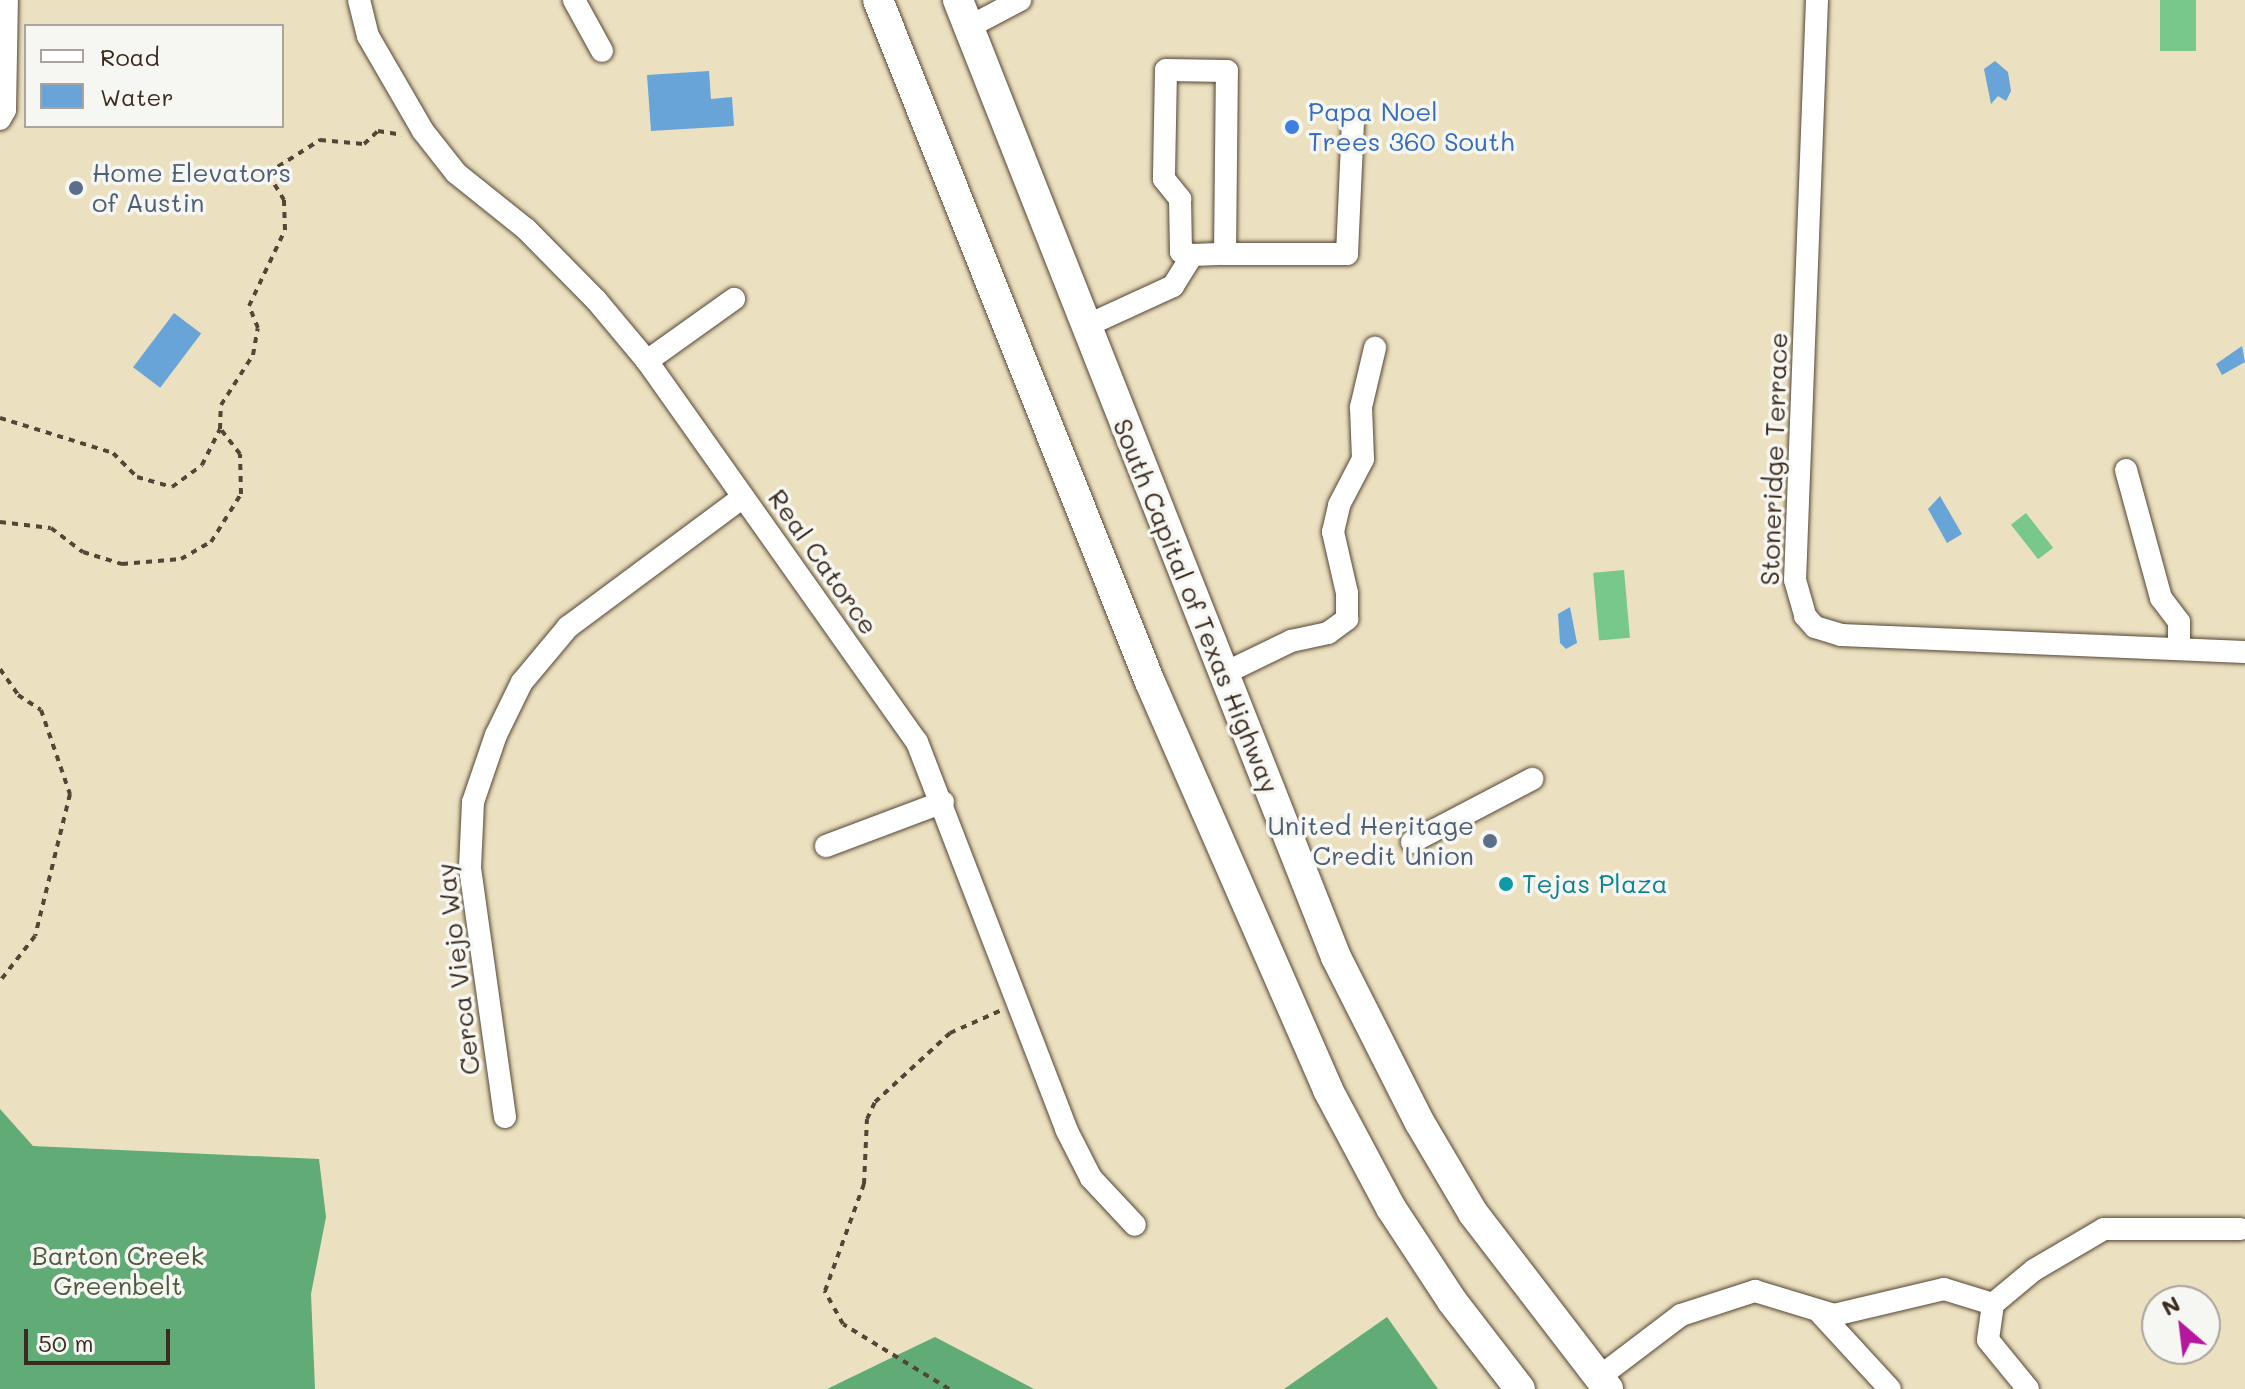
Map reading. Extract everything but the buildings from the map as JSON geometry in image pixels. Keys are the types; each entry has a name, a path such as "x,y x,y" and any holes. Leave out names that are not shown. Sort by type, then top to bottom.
{"highway":[{"path":"878,0 1150,682 1328,1090 1391,1208 1452,1301 1520,1389"},
{"name":"South Capital of Texas Highway","path":"964,14 1336,957 1387,1062 1473,1213 1603,1383"}],"street":[{"path":"0,119 5,110 7,0"},
{"name":"Real Catorce","path":"359,0 368,36 423,131 456,173 526,229 647,361 917,742 1084,1166 1135,1225"},
{"path":"574,0 602,51"},
{"path":"964,14 1020,0"},
{"name":"Stoneridge Terrace","path":"1817,0 1795,580 1805,616 1815,627 1841,635 2245,652"},
{"path":"1225,254 1227,71 1166,70 1164,179 1180,199 1181,252 1192,255 1347,254 1353,123"},
{"path":"1086,326 1173,286 1192,255"},
{"path":"647,361 734,299"},
{"path":"1223,674 1291,641 1328,633 1347,619 1347,593 1333,532 1339,505 1363,459 1361,407 1375,348"},
{"path":"2126,470 2161,598 2179,622 2179,648"},
{"name":"Cerca Viejo Way","path":"505,1117 470,868 473,802 496,735 522,682 568,627 743,497"},
{"path":"1412,842 1532,779"},
{"path":"826,846 943,802"},
{"path":"2028,1389 1988,1340 1993,1304 2034,1270 2104,1229 2240,1229"},
{"path":"1603,1383 1681,1315 1755,1291 1834,1315 1944,1289 1993,1304"},
{"path":"1820,1313 1890,1389"}],"path":[{"path":"0,418 113,453 137,477 172,487 202,465 220,429 221,405 253,355 258,328 249,306 285,230 284,200 268,173 320,140 364,144 378,131 411,136 423,131"},
{"path":"0,522 51,528 83,552 122,564 181,559 211,542 241,494 240,454 220,429"},
{"path":"0,669 18,695 41,710 70,794 35,936 0,981"},
{"path":"949,1389 843,1324 825,1291 864,1184 867,1119 875,1102 950,1033 1018,1002"}],"green space":[{"path":"2160,0 2196,0 2196,51 2160,51"},
{"path":"2026,513 2053,548 2038,559 2011,525"},
{"path":"1624,570 1630,638 1599,640 1593,573"},
{"name":"Barton Creek Greenbelt","path":"0,1109 33,1146 319,1159 326,1217 311,1294 315,1389 0,1389"},
{"path":"1387,1317 1438,1389 1284,1389"},
{"path":"935,1337 1034,1389 827,1389 891,1358"}],"water":[{"path":"1995,61 2008,72 2011,91 2006,101 1998,96 1991,104 1984,69"},
{"path":"709,71 711,99 732,97 734,126 651,131 647,75"},
{"path":"174,313 201,333 160,388 133,367"},
{"path":"2242,346 2245,362 2222,375 2216,364"},
{"path":"1940,496 1962,534 1947,543 1928,509"},
{"path":"1570,607 1577,643 1566,649 1560,643 1558,614"}],"place":[{"name":"Papa Noel Trees 360 South","path":"1292,127"},
{"name":"Home Elevators of Austin","path":"76,188"},
{"name":"United Heritage Credit Union","path":"1490,841"},
{"name":"Tejas Plaza","path":"1506,884"}]}
